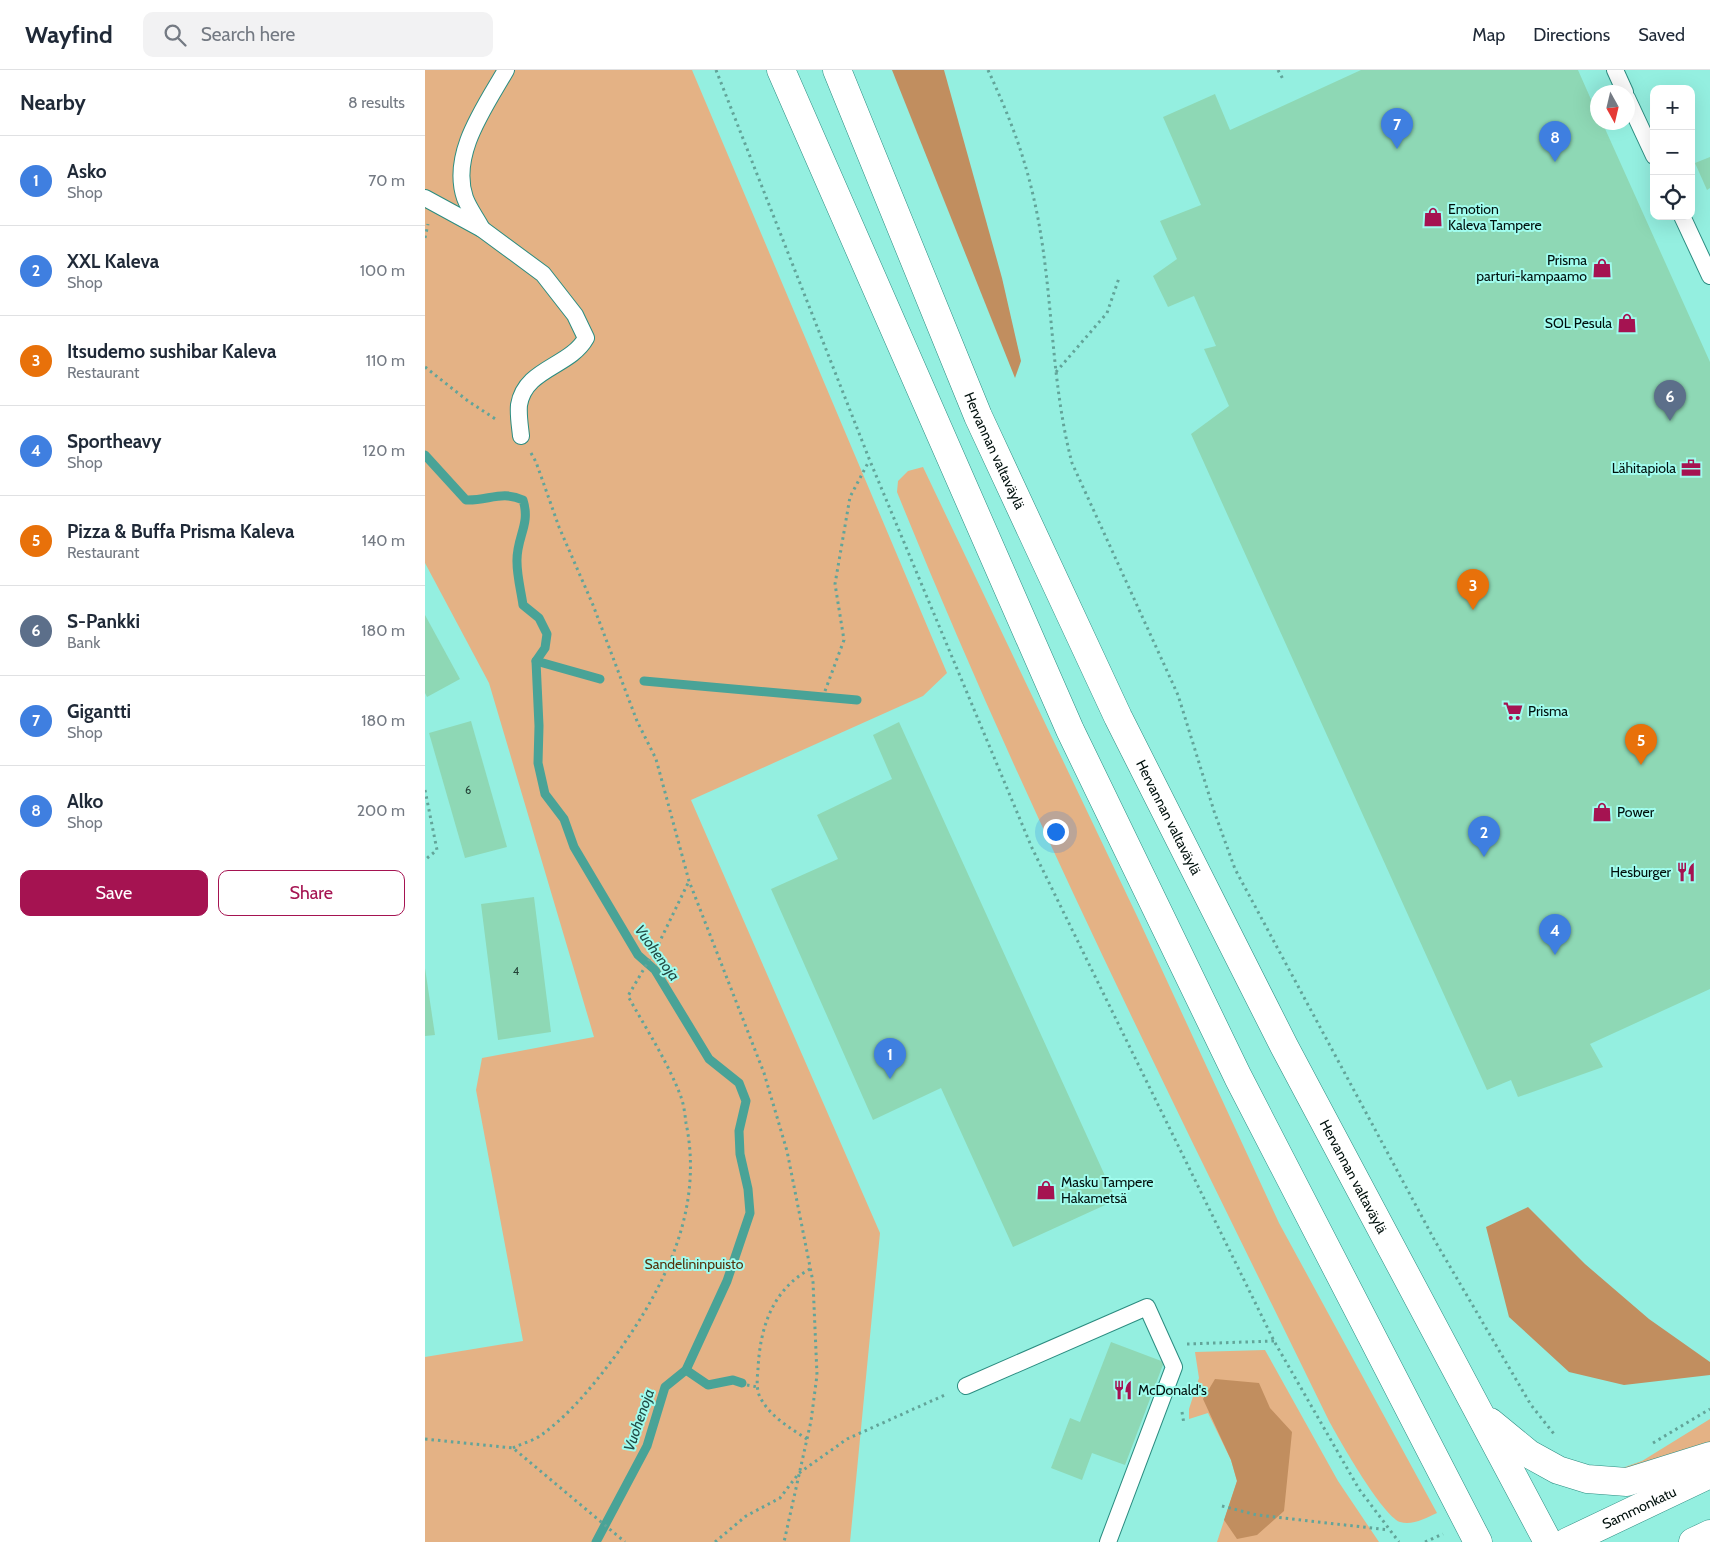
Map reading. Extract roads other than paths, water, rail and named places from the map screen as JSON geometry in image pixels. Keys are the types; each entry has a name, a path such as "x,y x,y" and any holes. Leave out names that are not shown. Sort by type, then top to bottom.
{"main road":[{"path":"781,70 1070,730 1238,1076 1478,1542"},
{"name":"Hervannan valtaväylä","path":"837,70 854,116 978,416 1118,717 1284,1046 1548,1542"},
{"path":"1481,1414 1529,1454 1558,1470 1587,1479 1627,1482 1710,1456"},
{"name":"Sammonkatu","path":"1567,1542 1710,1474"},
{"path":"1693,1542 1710,1534"}],"lane":[{"path":"482,229 465,198 461,163 478,119 506,70"},
{"path":"1615,70 1622,85"},
{"path":"1635,115 1650,147"},
{"path":"425,198 482,229 543,274 575,315 586,338 579,350 532,379 522,391 519,407 521,436"},
{"path":"1684,220 1710,276"},
{"path":"966,1386 1147,1307 1174,1367 1108,1542"}],"waterway":[{"name":"Vuohenoja","path":"425,455 466,500 502,496 523,500 525,517 517,553 518,578 523,605 539,618 547,634 545,648 536,661 539,726 538,763 545,794 564,819 574,847 638,955 655,970 709,1059 739,1083 746,1101 739,1131 740,1154 748,1189 750,1213 727,1281 686,1370 665,1387 647,1446 596,1542"},
{"path":"536,661 600,679"},
{"path":"644,681 857,700"},
{"path":"686,1370 708,1385 733,1380 742,1383"}],"place":[{"name":"Gigantti","path":"1397,149"},
{"name":"Alko","path":"1555,162"},
{"name":"Emotion Kaleva Tampere","path":"1433,217"},
{"name":"Prisma parturi-kampaamo","path":"1602,268"},
{"name":"SOL Pesula","path":"1627,323"},
{"name":"S-Pankki","path":"1670,421"},
{"name":"Lähitapiola","path":"1691,468"},
{"name":"Itsudemo sushibar Kaleva","path":"1473,610"},
{"name":"Prisma","path":"1513,711"},
{"name":"Pizza & Buffa Prisma Kaleva","path":"1641,765"},
{"name":"Power","path":"1602,812"},
{"name":"XXL Kaleva","path":"1484,857"},
{"name":"Hesburger","path":"1686,872"},
{"name":"Sportheavy","path":"1555,955"},
{"name":"Asko","path":"890,1079"},
{"name":"Masku Tampere Hakametsä","path":"1046,1190"},
{"name":"McDonald's","path":"1123,1390"}],"park label":[{"name":"Sandelininpuisto","path":"694,1264"}]}
